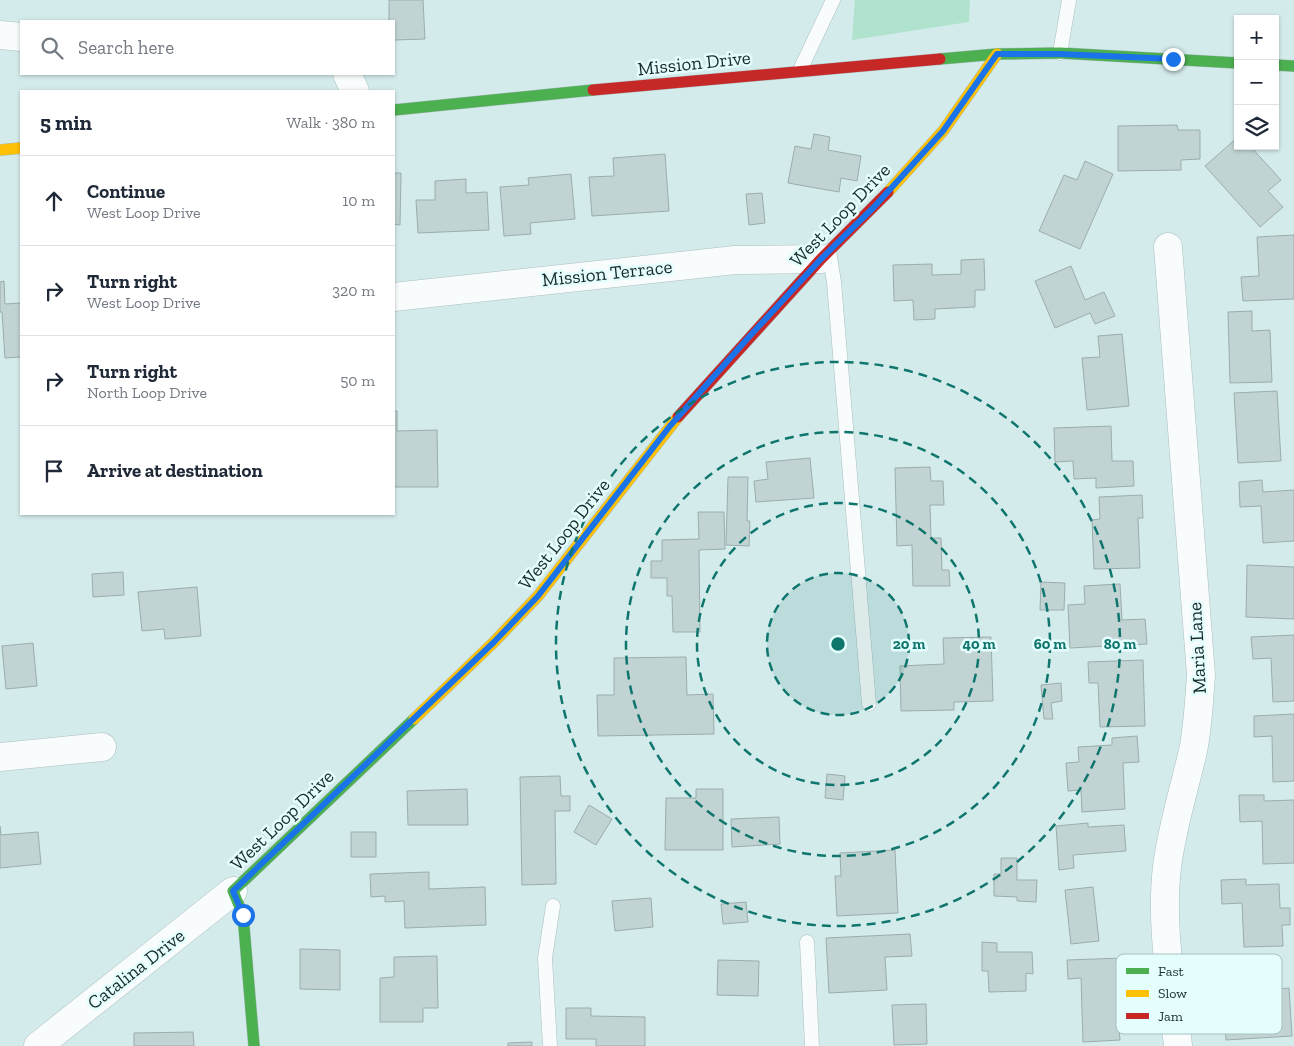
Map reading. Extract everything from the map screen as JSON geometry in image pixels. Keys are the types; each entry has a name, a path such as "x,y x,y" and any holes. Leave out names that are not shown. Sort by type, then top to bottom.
{"street":[{"path":"0,35 20,37"},
{"name":"Mission Drive","path":"395,110 800,70 997,54 1060,54 1234,63"},
{"name":"West Loop Drive","path":"254,1046 243,915 233,891 494,642 532,602 670,426 825,255 874,207 943,131 997,54"},
{"path":"1279,65 1294,66"},
{"path":"348,75 355,90"},
{"path":"0,150 20,148"},
{"name":"Maria Lane","path":"1168,247 1201,676 1199,714 1193,751 1174,822 1167,868 1165,914 1169,954"},
{"name":"Mission Terrace","path":"395,297 735,260 825,255"},
{"path":"0,757 102,747"},
{"name":"Catalina Drive","path":"38,1046 233,891"}],"lane":[{"path":"800,70 833,0"},
{"path":"1060,54 1069,0"},
{"path":"825,255 835,292 869,704"},
{"path":"550,1046 545,958 553,906"},
{"path":"808,942 812,1046"}],"green space":[{"path":"855,0 970,0 969,22 852,40"}],"building":[{"path":"389,0 423,0 425,39 395,40 395,20 389,20"},
{"path":"1177,125 1178,130 1200,130 1200,159 1181,160 1181,170 1118,171 1118,126"},
{"path":"814,134 830,137 828,150 861,156 857,181 841,178 839,192 788,183 795,146 811,149"},
{"path":"1234,141 1234,150 1254,150 1281,180 1268,191 1283,207 1260,227 1205,166"},
{"path":"665,154 669,211 592,216 589,177 614,176 613,158"},
{"path":"1085,161 1113,174 1080,249 1039,231 1064,175 1077,180"},
{"path":"395,173 401,173 400,225 395,224"},
{"path":"571,174 575,219 530,223 531,234 504,236 500,187 529,185 528,178"},
{"path":"466,179 466,193 487,192 489,230 418,233 416,200 435,200 435,181"},
{"path":"762,193 765,223 749,225 746,194"},
{"path":"1294,235 1294,299 1243,301 1241,277 1259,276 1257,237"},
{"path":"984,259 985,290 975,290 975,307 935,309 935,319 914,320 913,300 894,301 893,265 932,264 932,275 961,274 961,260"},
{"path":"1071,266 1085,300 1104,292 1115,316 1095,324 1090,313 1055,328 1035,281"},
{"path":"4,281 5,304 20,303 20,357 5,358 2,312 0,312 0,282"},
{"path":"1252,311 1252,331 1270,330 1272,382 1230,383 1228,312"},
{"path":"1122,334 1129,406 1087,410 1082,358 1100,357 1098,336"},
{"path":"1277,391 1281,461 1238,463 1234,393"},
{"path":"395,411 397,411 397,431 437,430 438,487 395,487"},
{"path":"1111,426 1112,461 1133,461 1134,486 1096,488 1096,478 1074,479 1073,461 1055,462 1054,428"},
{"path":"810,458 814,498 756,502 754,481 768,479 766,462"},
{"path":"930,467 931,481 943,481 944,505 930,505 931,538 941,538 942,570 949,570 950,586 913,586 912,545 897,546 895,468"},
{"path":"728,477 748,477 747,521 750,521 749,546 726,545"},
{"path":"1262,480 1263,492 1294,490 1294,541 1263,543 1261,506 1240,507 1239,482"},
{"path":"1142,495 1143,518 1138,518 1140,568 1094,569 1092,520 1100,519 1099,497"},
{"path":"698,512 724,512 725,549 699,550 700,632 673,632 672,596 667,596 667,578 651,578 651,561 662,561 662,540 699,539"},
{"path":"1247,565 1294,567 1294,619 1246,617"},
{"path":"123,572 124,595 93,597 92,574"},
{"path":"1041,582 1065,583 1064,610 1040,610"},
{"path":"1120,584 1122,620 1145,619 1147,644 1070,648 1068,605 1085,604 1084,586"},
{"path":"197,587 201,636 165,639 164,629 142,631 138,592"},
{"path":"1294,635 1294,701 1273,702 1271,658 1253,659 1251,637"},
{"path":"991,637 993,701 954,702 954,710 901,711 900,666 944,664 943,638"},
{"path":"33,643 37,686 6,689 2,646"},
{"path":"686,657 687,695 713,694 714,734 598,736 597,695 614,695 614,658"},
{"path":"1143,660 1145,726 1100,727 1098,683 1089,683 1088,662"},
{"path":"1061,683 1062,701 1051,703 1053,719 1044,719 1041,685"},
{"path":"1294,714 1294,781 1273,782 1272,736 1254,737 1254,716"},
{"path":"1137,736 1139,762 1123,763 1125,809 1082,812 1081,790 1068,791 1066,763 1079,762 1078,747 1112,745 1112,738"},
{"path":"827,774 845,776 843,800 825,798"},
{"path":"560,776 561,796 570,796 570,811 555,811 556,884 522,885 520,777"},
{"path":"467,789 468,825 408,825 407,791"},
{"path":"696,789 723,789 723,850 665,850 666,798 696,798"},
{"path":"1239,795 1264,795 1264,801 1294,800 1294,863 1263,864 1262,821 1240,822"},
{"path":"589,805 612,819 596,845 574,832"},
{"path":"779,817 780,844 732,847 731,819"},
{"path":"1088,823 1088,827 1124,825 1126,851 1073,855 1074,868 1059,870 1056,826"},
{"path":"0,826 1,835 38,832 41,864 0,868"},
{"path":"351,832 376,832 376,857 351,857"},
{"path":"895,850 898,913 837,916 835,876 841,876 840,853"},
{"path":"1001,858 1017,858 1017,880 1037,880 1036,902 1017,901 1017,897 994,896 994,874 1001,874"},
{"path":"429,872 429,889 485,887 486,925 405,928 404,901 385,902 385,896 371,897 370,874"},
{"path":"1246,879 1246,885 1279,884 1280,908 1290,908 1290,925 1282,925 1283,946 1244,947 1242,903 1222,904 1221,880"},
{"path":"1093,887 1099,941 1071,944 1065,890"},
{"path":"651,898 653,927 615,931 612,901"},
{"path":"746,902 748,922 723,924 721,904"},
{"path":"910,934 912,956 885,957 887,990 829,993 826,938"},
{"path":"982,942 997,943 997,952 1032,952 1033,974 1026,973 1026,991 989,992 988,971 982,971"},
{"path":"300,949 340,950 340,990 300,989"},
{"path":"437,956 438,1008 423,1008 423,1022 380,1022 380,978 394,977 394,957"},
{"path":"1116,958 1116,1034 1120,1034 1120,1040 1083,1042 1081,978 1068,979 1067,960"},
{"path":"718,960 759,961 758,996 717,995"},
{"path":"1289,988 1292,1036 1226,1040 1226,1034 1282,1034 1282,989"},
{"path":"926,1004 927,1044 894,1045 892,1005"},
{"path":"566,1008 591,1008 591,1016 645,1017 645,1046 596,1046 596,1039 566,1039"},
{"path":"193,1032 194,1046 134,1046 134,1033"},
{"path":"532,1042 532,1046 508,1046 508,1043"}],"traffic: fast":[{"path":"940,59 997,54 1060,53 1234,63"},
{"path":"1279,65 1294,66"},
{"path":"395,110 593,90"},
{"path":"254,1046 243,915 233,891 414,719"}],"traffic: slow":[{"path":"888,192 943,131 997,54"},
{"path":"0,150 20,148"},
{"path":"414,719 494,642 538,596 678,417"}],"traffic: jam":[{"path":"593,90 940,59"},
{"path":"678,417 821,259 888,192"}],"route":[{"path":"243,915 233,891 494,642 538,596 670,426 821,259 874,207 943,131 997,54 1060,54 1173,59"}]}
